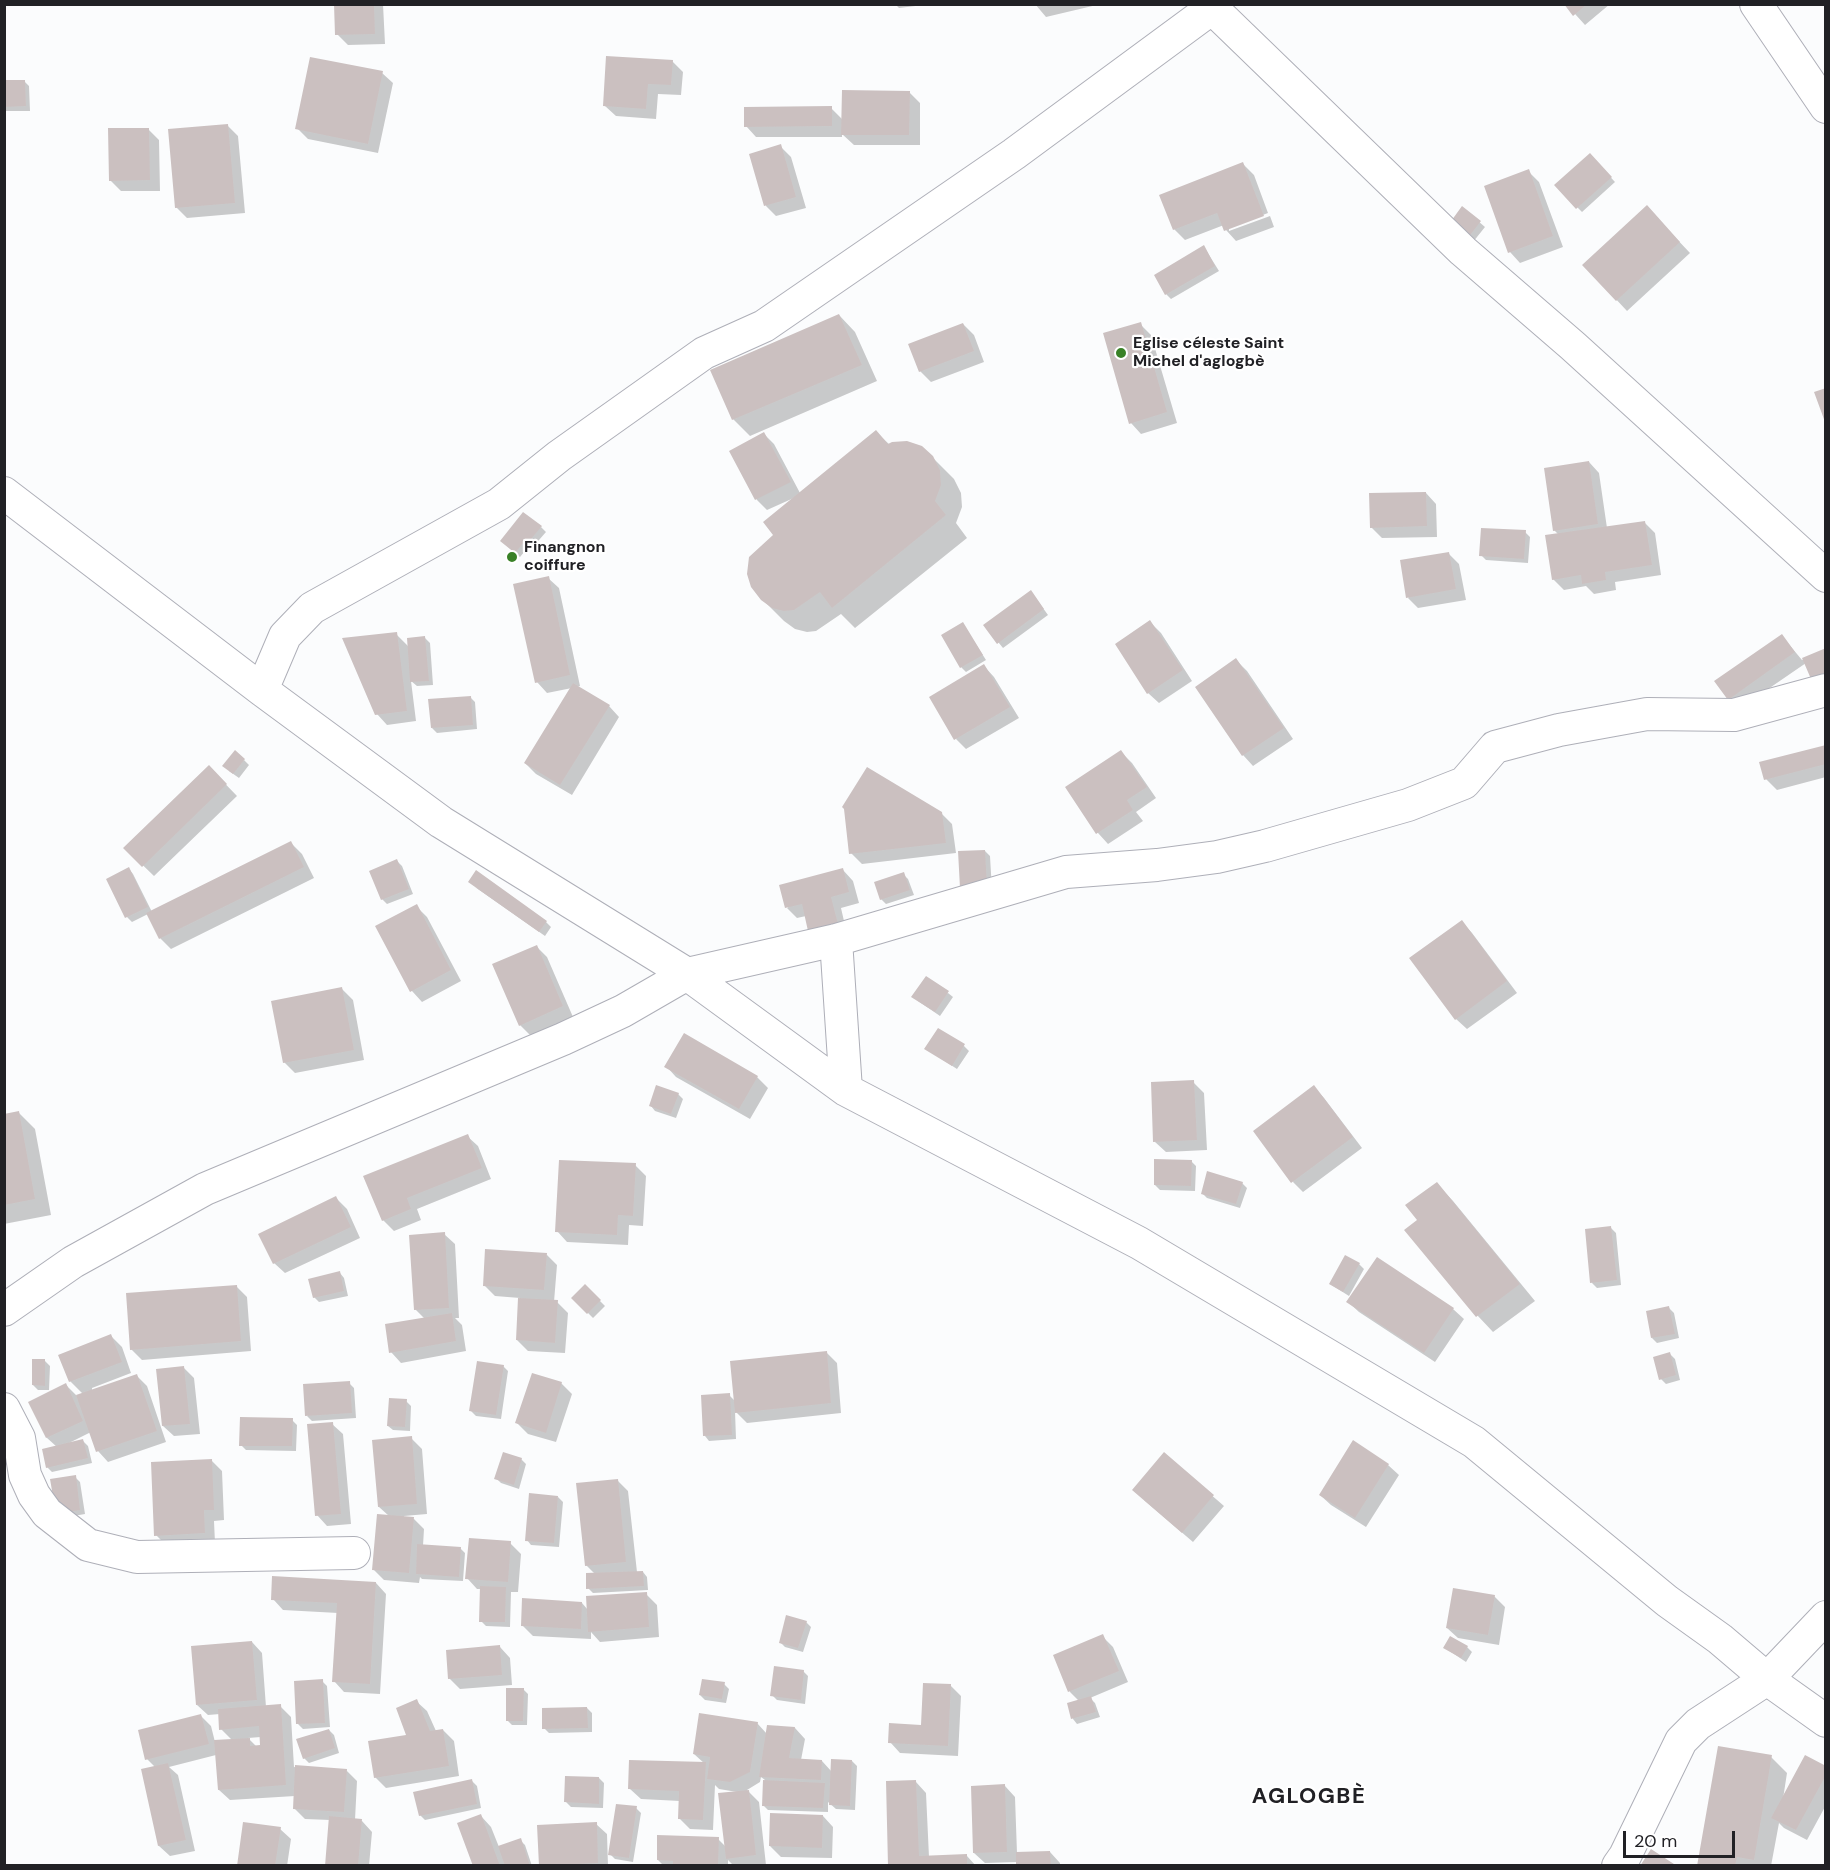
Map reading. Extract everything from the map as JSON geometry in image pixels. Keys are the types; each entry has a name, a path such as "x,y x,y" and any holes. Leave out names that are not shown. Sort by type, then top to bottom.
{"street":[{"path":"1756,4 1826,107"},
{"path":"262,690 285,636 312,608 499,504 569,449 704,353 764,326 1014,154 1212,6 1463,251 1574,346 1826,576"},
{"path":"4,493 262,690 441,822 687,974 846,1090 1138,1243 1474,1442 1668,1601 1826,1721"},
{"path":"4,1310 73,1262 206,1189 563,1039 623,1011 687,974 836,940 1066,872 1157,865 1217,857 1265,846 1408,805 1464,783 1496,747 1559,730 1647,714 1734,715 1826,690"},
{"path":"836,940 846,1090"},
{"path":"4,1409 20,1438 15,1474 47,1513 88,1545 137,1557 354,1553"},
{"path":"1618,1866 1681,1741 1698,1724 1767,1678 1826,1617"}],"building":[{"path":"334,4 374,4 375,34 335,35"},
{"path":"1564,4 1587,4 1573,16"},
{"path":"606,56 673,60 671,85 648,84 646,109 603,106"},
{"path":"310,57 383,71 368,144 295,129"},
{"path":"4,80 25,80 26,106 4,107"},
{"path":"842,90 910,91 909,135 841,135"},
{"path":"832,106 832,126 744,127 744,107"},
{"path":"228,124 235,203 175,208 168,129"},
{"path":"108,128 149,128 150,180 109,181"},
{"path":"781,144 796,197 764,206 749,154"},
{"path":"1590,153 1612,177 1576,209 1554,185"},
{"path":"1243,162 1264,216 1224,231 1217,213 1173,230 1159,195"},
{"path":"1529,169 1553,236 1508,253 1484,186"},
{"path":"1647,205 1680,242 1616,301 1582,265"},
{"path":"1462,206 1481,221 1467,239 1449,224"},
{"path":"1204,245 1215,266 1165,295 1154,275"},
{"path":"839,314 862,365 732,420 710,370"},
{"path":"1141,322 1167,412 1129,424 1103,333"},
{"path":"963,323 974,351 919,372 908,344"},
{"path":"1826,388 1826,422 1825,422 1814,392"},
{"path":"876,430 888,444 907,441 922,446 933,456 940,470 941,485 935,501 946,515 832,608 820,592 794,610 784,611 772,608 761,600 751,587 747,574 749,557 773,535 763,522"},
{"path":"764,432 791,482 755,500 729,451"},
{"path":"1589,461 1598,524 1553,531 1544,468"},
{"path":"1426,492 1427,526 1370,528 1369,493"},
{"path":"523,512 542,526 526,545 524,542 515,553 500,541"},
{"path":"1645,521 1652,565 1605,572 1606,580 1582,584 1581,575 1552,580 1545,535"},
{"path":"1481,528 1526,530 1524,559 1479,556"},
{"path":"1449,552 1456,589 1406,598 1400,560"},
{"path":"549,576 570,675 535,683 513,584"},
{"path":"1031,590 1044,609 997,644 983,625"},
{"path":"1150,620 1183,670 1147,694 1115,644"},
{"path":"963,622 983,655 960,668 941,635"},
{"path":"397,632 407,711 375,715 342,638"},
{"path":"1782,634 1795,652 1728,700 1714,681"},
{"path":"425,636 429,681 410,682 407,638"},
{"path":"1826,648 1826,672 1811,679 1802,658"},
{"path":"1236,658 1284,728 1242,756 1195,687"},
{"path":"984,664 1010,707 954,740 929,697"},
{"path":"573,683 610,705 560,785 524,763"},
{"path":"471,696 473,725 431,728 428,699"},
{"path":"1826,745 1826,764 1764,780 1759,762"},
{"path":"235,750 245,759 233,774 222,766"},
{"path":"1121,750 1147,787 1127,800 1133,810 1096,834 1065,787"},
{"path":"209,765 227,784 142,867 123,848"},
{"path":"867,767 942,812 946,843 849,854 842,807"},
{"path":"291,841 304,867 159,939 146,913"},
{"path":"985,850 987,886 960,888 958,851"},
{"path":"397,859 409,889 381,900 369,871"},
{"path":"129,867 148,907 125,918 106,879"},
{"path":"843,868 849,892 831,897 838,924 808,931 802,904 785,908 779,885"},
{"path":"476,870 547,921 539,932 468,882"},
{"path":"904,872 910,890 880,900 874,882"},
{"path":"417,904 451,970 410,992 375,926"},
{"path":"1462,920 1507,981 1455,1020 1409,958"},
{"path":"537,945 563,1006 519,1026 492,964"},
{"path":"926,976 949,991 935,1012 911,997"},
{"path":"342,987 354,1050 283,1063 271,1001"},
{"path":"938,1028 965,1044 952,1066 924,1049"},
{"path":"684,1033 758,1076 739,1109 664,1067"},
{"path":"1194,1080 1197,1140 1153,1142 1151,1082"},
{"path":"656,1085 679,1093 671,1114 649,1106"},
{"path":"1314,1085 1353,1137 1291,1183 1253,1131"},
{"path":"19,1111 35,1199 4,1205 4,1114"},
{"path":"468,1134 482,1168 407,1198 411,1209 382,1221 363,1176"},
{"path":"1154,1159 1192,1160 1191,1186 1154,1185"},
{"path":"559,1160 636,1163 633,1216 618,1215 617,1235 555,1232"},
{"path":"1207,1171 1243,1182 1236,1204 1201,1194"},
{"path":"1437,1182 1520,1284 1476,1317 1404,1230 1417,1220 1405,1205"},
{"path":"336,1196 351,1227 273,1264 258,1234"},
{"path":"1611,1226 1617,1280 1590,1283 1585,1229"},
{"path":"445,1232 449,1308 414,1310 409,1235"},
{"path":"485,1249 547,1253 544,1290 483,1286"},
{"path":"1345,1255 1360,1263 1343,1292 1329,1284"},
{"path":"1377,1257 1454,1308 1424,1353 1346,1302"},
{"path":"340,1271 344,1291 313,1298 308,1279"},
{"path":"585,1284 601,1300 587,1314 571,1298"},
{"path":"237,1285 241,1341 130,1350 126,1293"},
{"path":"518,1298 558,1300 555,1343 516,1340"},
{"path":"1669,1306 1675,1334 1651,1338 1646,1311"},
{"path":"452,1313 456,1341 389,1353 385,1324"},
{"path":"111,1334 122,1362 69,1382 58,1355"},
{"path":"827,1351 831,1403 735,1413 730,1361"},
{"path":"1670,1352 1676,1375 1659,1380 1653,1357"},
{"path":"32,1359 45,1359 45,1386 32,1385"},
{"path":"477,1361 504,1365 496,1415 469,1411"},
{"path":"184,1366 190,1424 162,1426 156,1369"},
{"path":"532,1373 562,1382 546,1433 515,1423"},
{"path":"137,1374 157,1431 96,1452 76,1395"},
{"path":"350,1381 352,1413 305,1416 303,1384"},
{"path":"66,1383 83,1421 46,1438 28,1402"},
{"path":"730,1393 732,1435 703,1436 701,1395"},
{"path":"389,1398 407,1399 405,1427 387,1426"},
{"path":"240,1417 293,1418 292,1446 239,1446"},
{"path":"333,1422 341,1514 315,1516 307,1424"},
{"path":"412,1436 417,1504 378,1507 372,1440"},
{"path":"83,1439 88,1458 46,1468 42,1449"},
{"path":"1353,1440 1389,1464 1355,1518 1319,1495"},
{"path":"503,1452 522,1458 514,1485 494,1479"},
{"path":"1164,1452 1214,1495 1182,1533 1132,1490"},
{"path":"212,1459 214,1510 204,1510 205,1533 154,1536 151,1462"},
{"path":"76,1475 80,1510 56,1514 50,1479"},
{"path":"618,1479 626,1562 585,1566 576,1483"},
{"path":"529,1493 558,1496 554,1543 525,1541"},
{"path":"377,1514 414,1517 409,1573 372,1570"},
{"path":"469,1538 511,1541 508,1582 465,1579"},
{"path":"417,1544 461,1547 459,1577 416,1574"},
{"path":"643,1571 644,1586 586,1589 586,1573"},
{"path":"272,1576 376,1582 370,1684 332,1682 337,1603 271,1600"},
{"path":"480,1586 506,1587 505,1622 479,1622"},
{"path":"1453,1588 1495,1595 1488,1635 1446,1628"},
{"path":"647,1592 649,1627 588,1632 586,1596"},
{"path":"522,1598 582,1602 581,1629 521,1626"},
{"path":"786,1615 807,1621 798,1648 779,1643"},
{"path":"1103,1634 1119,1671 1068,1692 1053,1655"},
{"path":"1450,1636 1468,1646 1461,1658 1443,1648"},
{"path":"252,1641 257,1700 196,1705 191,1646"},
{"path":"500,1645 502,1675 448,1679 446,1650"},
{"path":"774,1666 804,1670 801,1700 770,1696"},
{"path":"323,1679 325,1723 296,1724 294,1681"},
{"path":"702,1679 725,1682 722,1699 699,1695"},
{"path":"923,1683 951,1684 948,1746 888,1743 889,1723 921,1725"},
{"path":"506,1688 524,1688 523,1721 506,1721"},
{"path":"1091,1696 1096,1712 1071,1719 1067,1703"},
{"path":"417,1699 430,1731 443,1729 449,1766 374,1778 368,1741 406,1735 396,1708"},
{"path":"281,1704 286,1785 218,1790 214,1740 250,1738 250,1746 260,1745 259,1726 219,1730 218,1709"},
{"path":"587,1707 588,1728 542,1729 542,1708"},
{"path":"699,1713 758,1722 750,1772 730,1782 707,1779 710,1757 693,1754"},
{"path":"201,1714 209,1744 145,1760 138,1730"},
{"path":"767,1725 795,1727 789,1758 822,1760 821,1780 759,1777"},
{"path":"329,1729 335,1748 303,1759 296,1739"},
{"path":"1718,1746 1772,1755 1754,1860 1737,1857 1735,1866 1697,1866"},
{"path":"1805,1755 1826,1766 1826,1775 1796,1830 1771,1818"},
{"path":"831,1759 852,1760 850,1806 829,1805"},
{"path":"629,1760 706,1762 703,1820 678,1819 679,1791 628,1789"},
{"path":"168,1763 186,1840 158,1846 141,1769"},
{"path":"295,1765 347,1769 344,1812 293,1809"},
{"path":"565,1776 599,1777 599,1804 564,1802"},
{"path":"472,1779 477,1804 419,1816 413,1792"},
{"path":"763,1780 825,1783 823,1808 762,1806"},
{"path":"916,1780 919,1856 967,1854 967,1866 888,1866 886,1781"},
{"path":"1005,1784 1007,1852 973,1853 971,1786"},
{"path":"749,1790 756,1855 726,1859 718,1793"},
{"path":"616,1804 637,1806 629,1858 608,1855"},
{"path":"770,1813 823,1815 822,1848 769,1846"},
{"path":"481,1814 500,1866 473,1866 457,1823"},
{"path":"329,1816 362,1819 358,1866 325,1866"},
{"path":"243,1822 281,1827 275,1866 237,1866"},
{"path":"597,1822 598,1863 539,1866 537,1825"},
{"path":"657,1835 719,1837 718,1866 673,1866 673,1861 657,1860"},
{"path":"521,1838 530,1866 505,1866 498,1846"},
{"path":"1651,1849 1677,1866 1640,1866"},
{"path":"1050,1851 1051,1866 1016,1866 1016,1852"}],"place":[{"name":"Eglise céleste Saint Michel d'aglogbè","path":"1121,353"},
{"name":"Finangnon coiffure","path":"512,557"}],"district":[{"name":"AGLOGBÈ","path":"1309,1797"}]}
